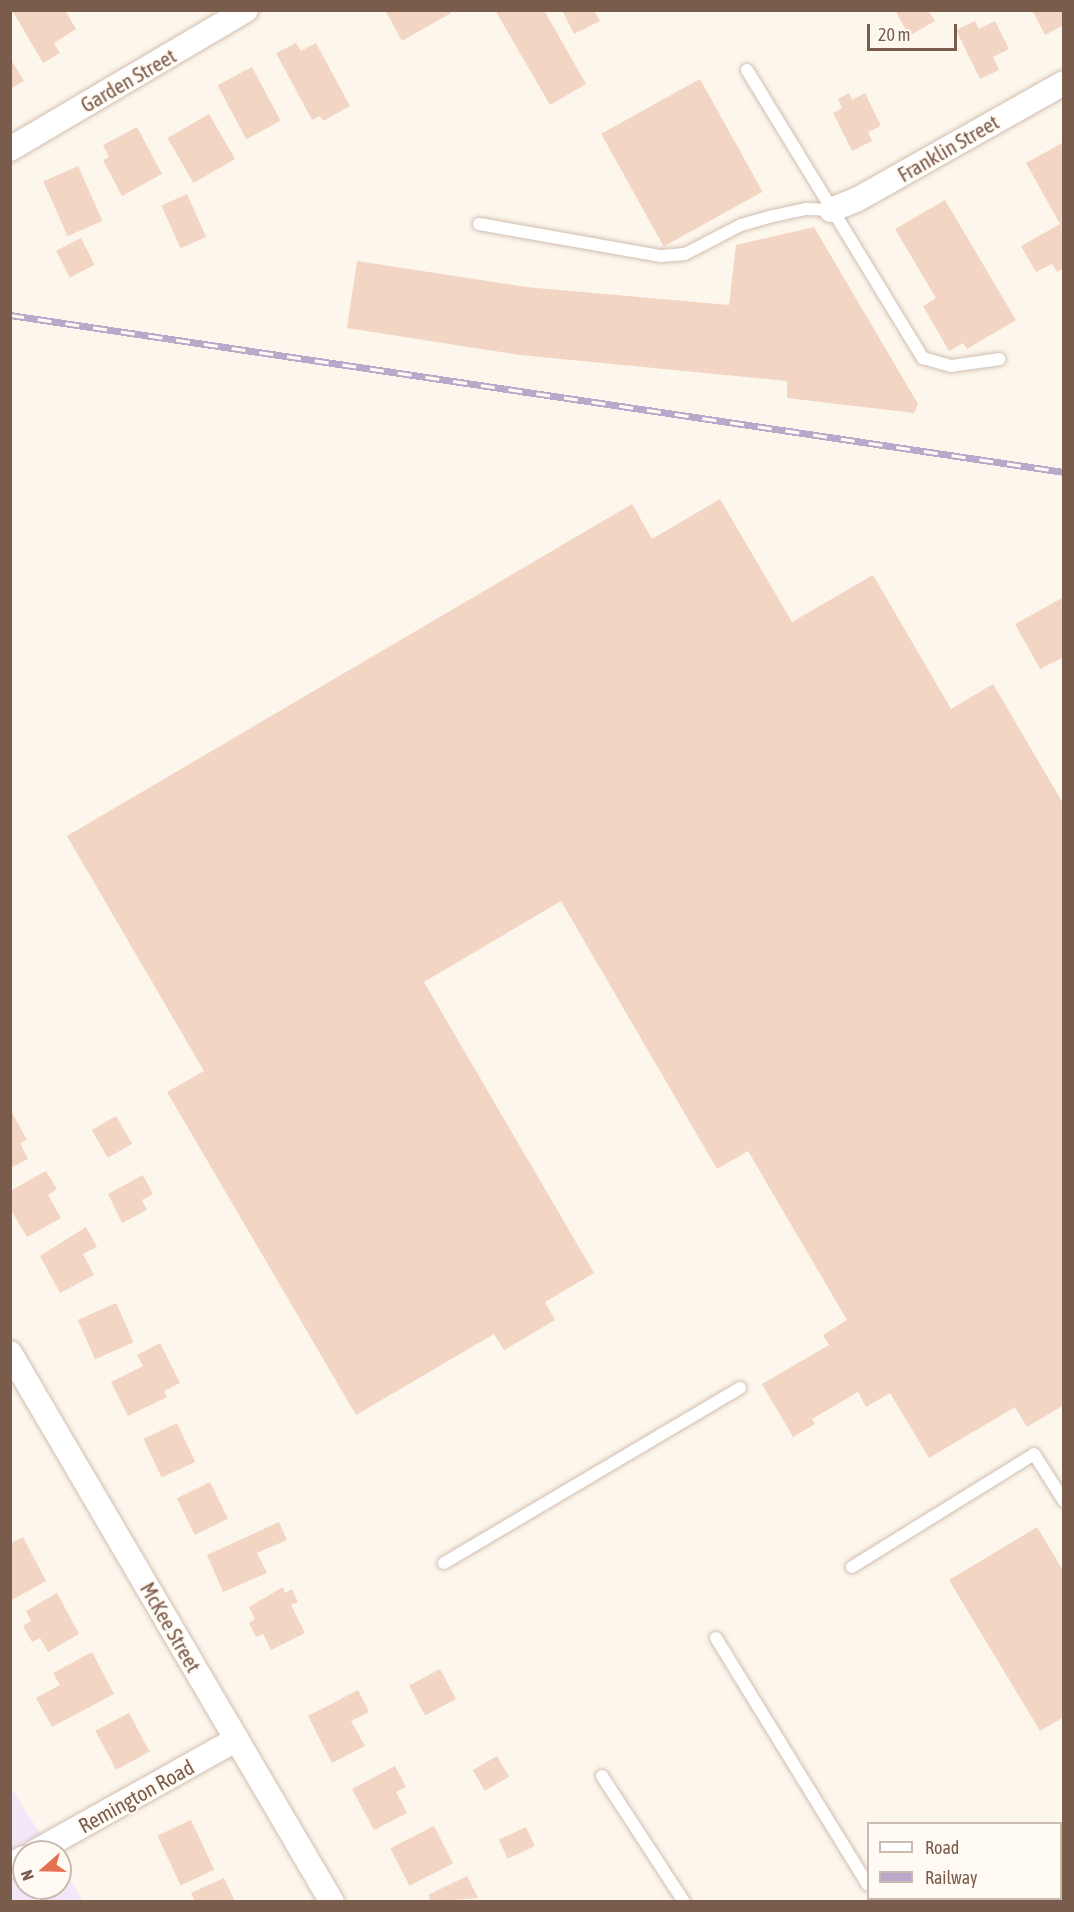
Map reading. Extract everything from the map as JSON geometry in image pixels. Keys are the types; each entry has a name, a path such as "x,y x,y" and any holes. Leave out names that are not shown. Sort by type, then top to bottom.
{"street":[{"name":"Garden Street","path":"10,149 246,10"},
{"name":"Franklin Street","path":"831,210 858,199 1064,83"},
{"name":"McKee Street","path":"10,1353 332,1902"},
{"name":"Remington Road","path":"56,1840 237,1739"}],"lane":[{"path":"747,70 923,358 951,366 1000,359"},
{"path":"479,224 661,256 685,254 741,225 773,216 831,210"},
{"path":"444,1563 740,1388"},
{"path":"852,1567 1034,1454 1064,1501"},
{"path":"716,1638 867,1883"},
{"path":"602,1776 684,1902"}],"shaded area":[{"path":"10,1786 44,1840 12,1840 12,1900 72,1900 72,1883 83,1901 11,1901"}],"building":[{"path":"12,10 65,10 76,29 54,43 60,53 43,63"},
{"path":"385,10 449,10 451,13 402,41"},
{"path":"495,10 544,10 586,84 550,105"},
{"path":"562,10 594,10 600,21 574,34"},
{"path":"895,10 928,10 935,21 909,36"},
{"path":"1032,10 1064,10 1064,25 1045,35"},
{"path":"975,21 979,29 995,21 1009,49 993,57 999,70 980,79 956,30"},
{"path":"296,43 301,51 316,43 350,106 323,121 320,116 312,120 276,53"},
{"path":"10,58 24,81 10,89"},
{"path":"252,67 281,121 246,139 218,85"},
{"path":"700,79 763,192 664,247 601,134"},
{"path":"849,93 852,100 865,93 881,126 868,132 872,141 852,151 833,113 842,108 838,99"},
{"path":"209,114 235,159 193,183 167,138"},
{"path":"137,127 162,174 122,196 103,160 109,157 103,145"},
{"path":"1064,142 1064,268 1057,272 1052,264 1036,272 1021,246 1060,224 1026,163"},
{"path":"78,166 102,221 68,236 43,181"},
{"path":"187,194 206,237 181,248 161,205"},
{"path":"945,200 1016,320 967,349 963,343 949,351 923,306 936,298 895,229"},
{"path":"814,227 918,404 914,413 787,398 787,381 520,355 347,328 357,261 526,287 729,305 736,245"},
{"path":"81,238 95,265 70,277 56,251"},
{"path":"720,499 792,622 873,575 951,709 993,684 1064,805 1064,1405 1027,1427 1015,1407 929,1458 890,1393 866,1407 858,1392 812,1419 815,1424 793,1437 762,1384 829,1345 823,1335 847,1320 748,1151 717,1169 561,901 424,982 594,1273 545,1302 555,1320 504,1350 494,1334 356,1415 167,1092 204,1071 67,836 632,504 652,539"},
{"path":"1064,597 1064,657 1040,669 1015,624"},
{"path":"10,1109 27,1140 20,1143 28,1159 10,1168"},
{"path":"116,1116 132,1144 108,1158 92,1130"},
{"path":"46,1171 57,1189 48,1195 61,1218 27,1237 10,1208 10,1191"},
{"path":"143,1175 153,1194 142,1200 147,1210 122,1223 108,1194"},
{"path":"86,1227 97,1247 83,1254 94,1275 60,1293 40,1256"},
{"path":"116,1303 133,1342 95,1359 78,1320"},
{"path":"160,1343 180,1383 164,1391 167,1397 128,1416 111,1382 143,1366 137,1355"},
{"path":"177,1423 195,1462 162,1478 143,1439"},
{"path":"210,1482 228,1519 195,1535 177,1498"},
{"path":"279,1522 287,1540 257,1553 267,1573 223,1592 207,1555"},
{"path":"1037,1527 1064,1572 1064,1717 1040,1731 949,1580"},
{"path":"23,1537 46,1581 12,1600 10,1544"},
{"path":"283,1587 285,1593 292,1589 298,1602 291,1605 305,1633 271,1650 263,1634 256,1637 249,1623 255,1619 249,1607"},
{"path":"57,1593 79,1634 48,1652 40,1638 32,1642 23,1626 31,1621 26,1611"},
{"path":"92,1652 114,1694 52,1727 36,1698 60,1685 53,1673"},
{"path":"440,1669 456,1699 425,1715 409,1685"},
{"path":"358,1690 369,1712 351,1721 365,1746 332,1763 308,1716"},
{"path":"129,1713 150,1752 116,1770 95,1731"},
{"path":"497,1756 509,1777 485,1791 473,1770"},
{"path":"395,1766 406,1787 396,1792 407,1813 374,1830 352,1789"},
{"path":"191,1820 214,1870 181,1885 157,1836"},
{"path":"434,1826 453,1863 409,1886 390,1848"},
{"path":"526,1827 535,1846 508,1859 499,1840"},
{"path":"467,1876 478,1898 431,1902 428,1895"},
{"path":"224,1878 235,1902 195,1902 191,1893"}],"railway":[{"path":"10,315 1064,472"}]}
